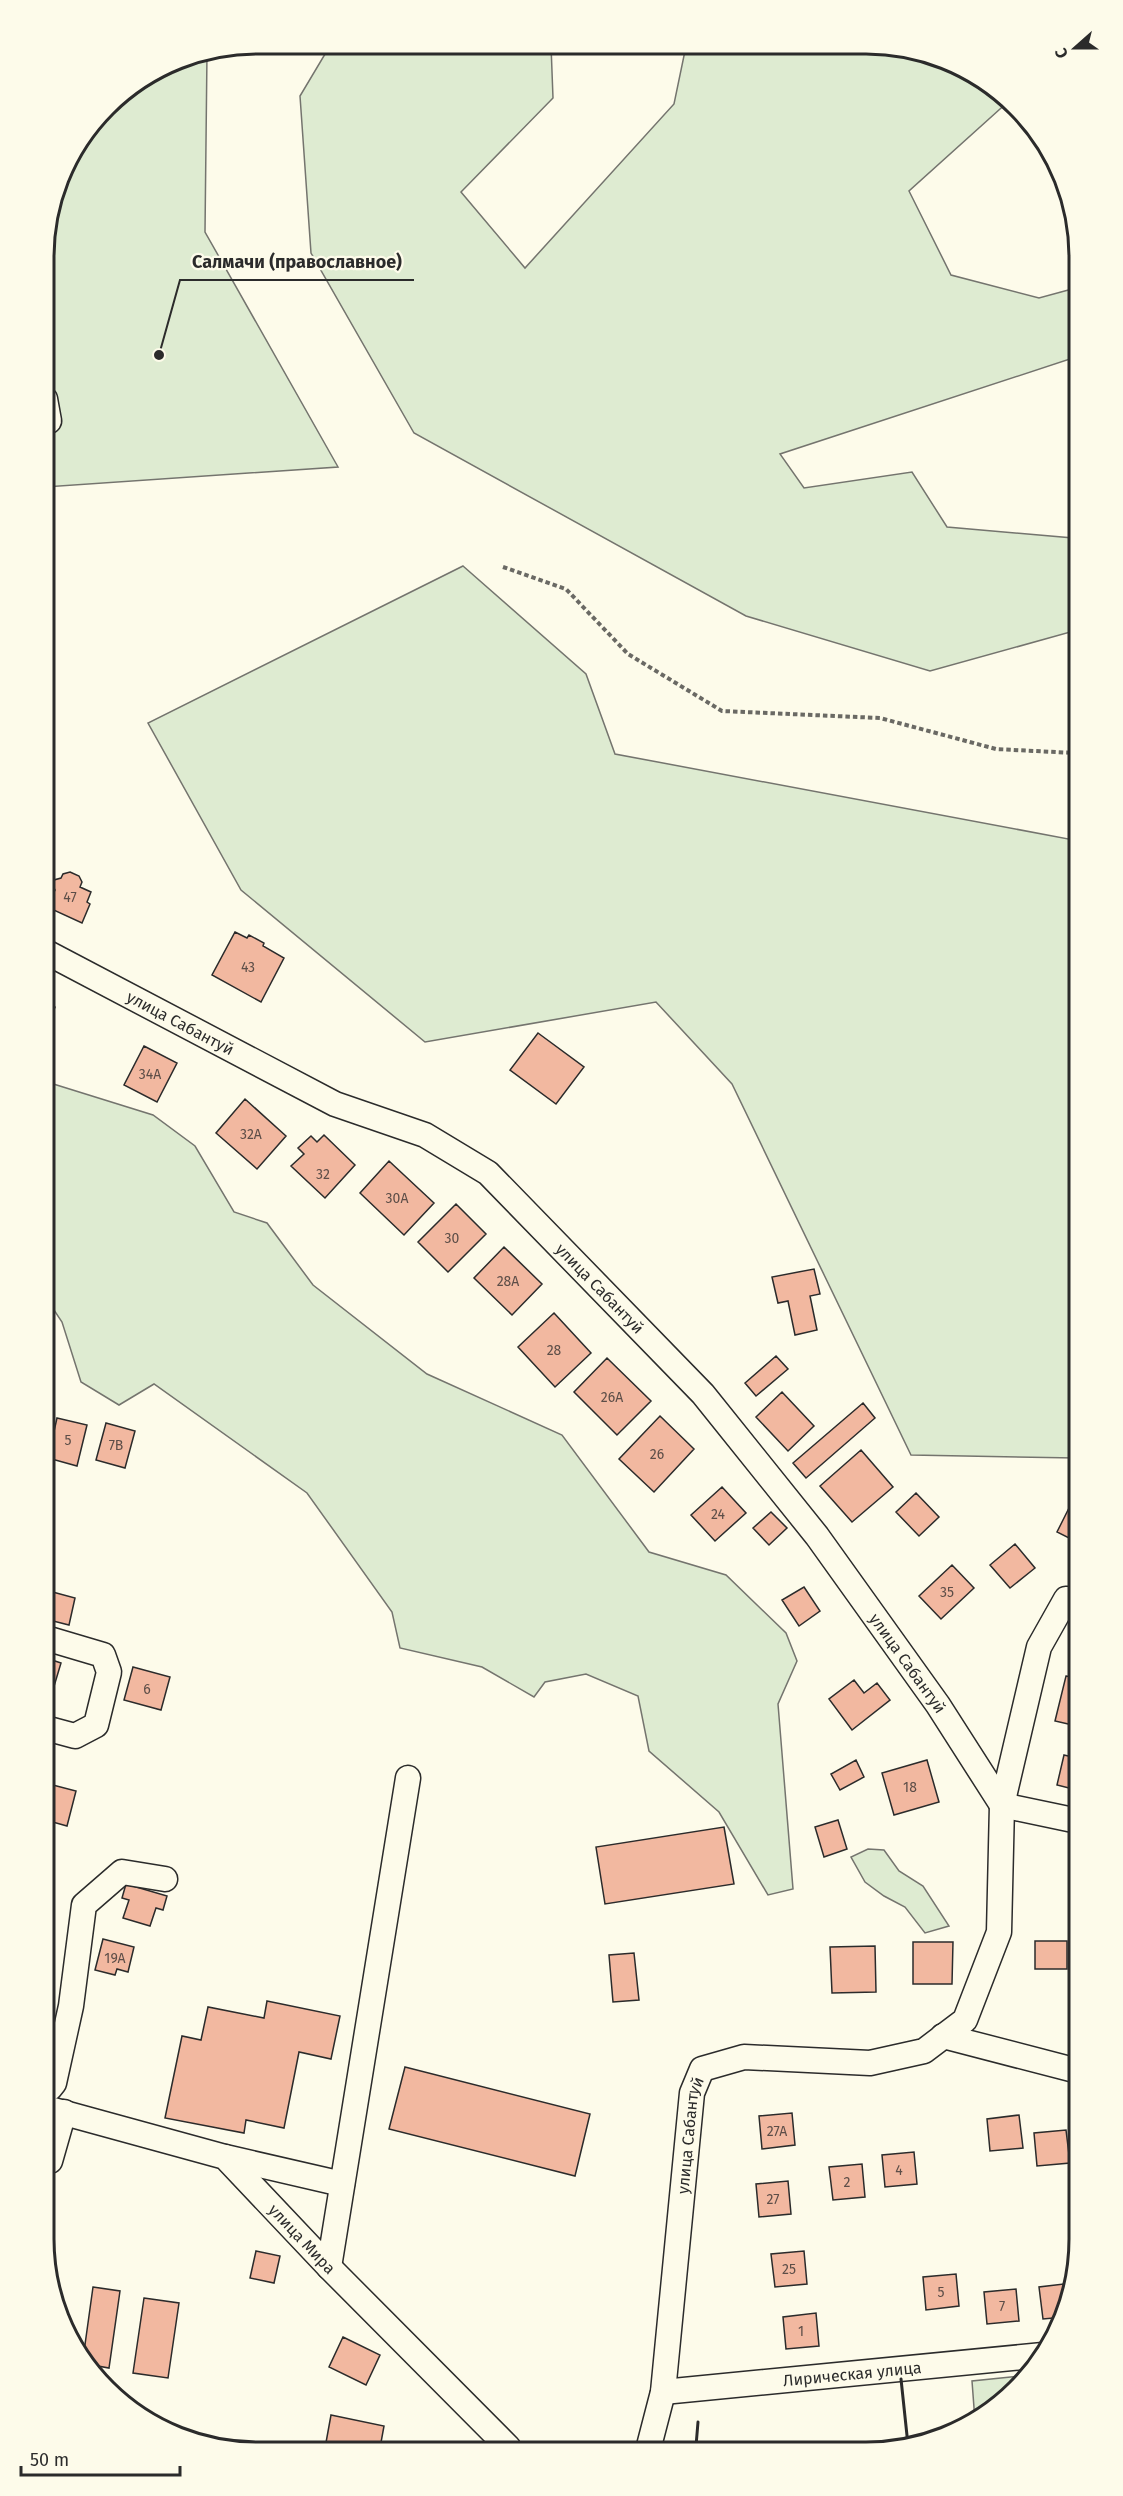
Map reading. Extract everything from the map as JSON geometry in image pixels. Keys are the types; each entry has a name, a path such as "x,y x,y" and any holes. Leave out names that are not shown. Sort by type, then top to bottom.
{"street":[{"name":"улица Сабантуй","path":"54,956 334,1104 425,1134 488,1173 703,1394 817,1536 938,1705 1002,1804"},
{"name":"улица Сабантуй","path":"650,2442 663,2392 692,2093 702,2069 744,2057 870,2063 924,2051 965,2020 999,1932 1002,1804 1039,1647 1066,1599 1069,1599"},
{"path":"54,1640 103,1655 109,1672 96,1725 75,1736 54,1730"},
{"path":"329,2267 408,1778"},
{"path":"1002,1804 1069,1819"},
{"path":"54,2083 71,2006 84,1905 122,1872 165,1880"},
{"path":"943,2036 1069,2069"},
{"path":"54,2132 57,2111 225,2157 342,2184"},
{"name":"улица Мира","path":"225,2157 329,2267 503,2442"},
{"name":"Лирическая улица","path":"663,2392 1031,2356"}],"path":[{"path":"503,567 566,589 628,654 722,711 880,718 996,749 1069,753"}],"green space":[{"path":"325,54 551,54 553,98 461,192 525,268 674,104 684,54 879,54 931,65 979,88 1003,107 909,191 951,275 1039,298 1069,290 1069,359 780,454 804,488 912,472 947,527 1069,538 1069,632 930,671 746,616 414,433 311,253 300,96"},
{"path":"207,61 205,232 338,467 54,486 54,244 61,204 69,179 81,156 104,123 144,88 179,69"},
{"path":"463,566 586,674 615,754 1069,839 1069,1458 911,1455 732,1084 656,1002 425,1042 241,890 148,723"},
{"path":"54,1084 153,1115 195,1146 234,1212 267,1223 313,1285 427,1374 562,1435 649,1552 726,1575 786,1633 797,1661 778,1704 793,1889 768,1895 719,1812 649,1751 638,1696 586,1674 545,1682 534,1697 482,1667 400,1648 392,1612 307,1493 154,1384 119,1405 81,1382 62,1322 54,1310"},
{"path":"868,1849 884,1850 899,1871 923,1886 949,1926 925,1933 905,1907 884,1896 865,1882 851,1857"},
{"path":"1016,2376 1000,2392 974,2411 972,2381"}],"building":[{"path":"70,872 79,876 82,882 80,887 91,892 87,902 90,904 82,923 54,910 54,880 61,878 63,874"},
{"path":"235,932 247,938 249,935 284,958 261,1002 212,975"},
{"path":"538,1033 584,1067 556,1104 510,1070"},
{"path":"144,1046 177,1063 157,1102 124,1085"},
{"path":"245,1099 286,1136 257,1169 216,1133"},
{"path":"324,1135 355,1165 325,1198 291,1166 304,1154 298,1148 311,1136 317,1142"},
{"path":"389,1161 434,1203 404,1235 360,1193"},
{"path":"456,1204 486,1234 448,1272 418,1242"},
{"path":"504,1247 542,1284 512,1315 474,1278"},
{"path":"814,1269 820,1294 810,1296 817,1330 795,1335 788,1301 778,1303 772,1277"},
{"path":"554,1313 591,1353 555,1387 518,1347"},
{"path":"776,1356 788,1369 756,1396 745,1383"},
{"path":"607,1358 651,1401 617,1435 574,1392"},
{"path":"782,1392 814,1426 788,1451 756,1417"},
{"path":"863,1403 875,1418 806,1478 793,1463"},
{"path":"660,1416 694,1449 654,1492 619,1459"},
{"path":"57,1418 87,1425 77,1466 54,1460 54,1431"},
{"path":"106,1423 135,1431 125,1468 96,1460"},
{"path":"861,1450 893,1487 852,1522 820,1486"},
{"path":"722,1487 746,1513 715,1541 691,1515"},
{"path":"916,1493 939,1517 919,1536 896,1512"},
{"path":"1069,1508 1069,1538 1057,1532"},
{"path":"771,1512 787,1528 769,1545 753,1528"},
{"path":"1015,1544 1035,1568 1010,1588 990,1565"},
{"path":"952,1565 974,1588 941,1619 919,1596"},
{"path":"804,1587 820,1611 799,1626 782,1600"},
{"path":"54,1592 75,1598 69,1625 54,1621"},
{"path":"54,1661 61,1663 54,1686"},
{"path":"133,1667 170,1677 161,1710 124,1700"},
{"path":"1066,1676 1069,1677 1069,1724 1055,1721"},
{"path":"854,1680 864,1693 877,1683 890,1700 852,1730 829,1699"},
{"path":"1064,1755 1069,1756 1069,1788 1057,1785"},
{"path":"856,1760 864,1777 840,1790 831,1774"},
{"path":"927,1760 939,1802 894,1815 882,1773"},
{"path":"54,1785 76,1791 67,1826 54,1822"},
{"path":"838,1820 847,1849 824,1857 815,1827"},
{"path":"724,1827 734,1884 605,1904 596,1847"},
{"path":"126,1884 167,1896 163,1910 156,1908 150,1926 123,1918 129,1900 122,1898"},
{"path":"103,1939 134,1947 128,1972 117,1969 115,1975 95,1970"},
{"path":"1035,1941 1067,1941 1067,1969 1035,1969"},
{"path":"913,1942 953,1942 952,1984 913,1984"},
{"path":"875,1946 876,1992 832,1993 830,1947"},
{"path":"634,1953 639,2000 613,2002 609,1955"},
{"path":"267,2001 340,2016 331,2059 299,2052 284,2128 246,2120 244,2133 165,2118 182,2036 201,2040 208,2007 264,2018"},
{"path":"405,2067 590,2114 575,2176 389,2129"},
{"path":"792,2113 795,2145 762,2149 759,2116"},
{"path":"1019,2115 1023,2148 990,2151 987,2119"},
{"path":"1066,2130 1069,2163 1037,2166 1034,2133"},
{"path":"914,2152 917,2184 885,2187 882,2155"},
{"path":"862,2164 865,2197 833,2200 829,2167"},
{"path":"788,2181 791,2214 759,2217 756,2184"},
{"path":"256,2251 280,2256 274,2283 250,2278"},
{"path":"804,2251 807,2284 775,2287 771,2254"},
{"path":"956,2274 959,2306 926,2310 923,2277"},
{"path":"1064,2284 1053,2318 1043,2319 1039,2287"},
{"path":"93,2287 120,2291 109,2368 99,2366 85,2346"},
{"path":"1016,2289 1019,2321 987,2324 984,2292"},
{"path":"144,2298 179,2303 168,2378 133,2373"},
{"path":"816,2313 819,2346 786,2349 783,2317"},
{"path":"343,2337 380,2355 366,2385 329,2367"},
{"path":"331,2415 384,2426 381,2442 326,2442"}],"wall":[{"path":"901,2379 907,2437"},
{"path":"696,2442 698,2422"}],"place":[{"name":"Салмачи (православное)","path":"159,355"}]}
